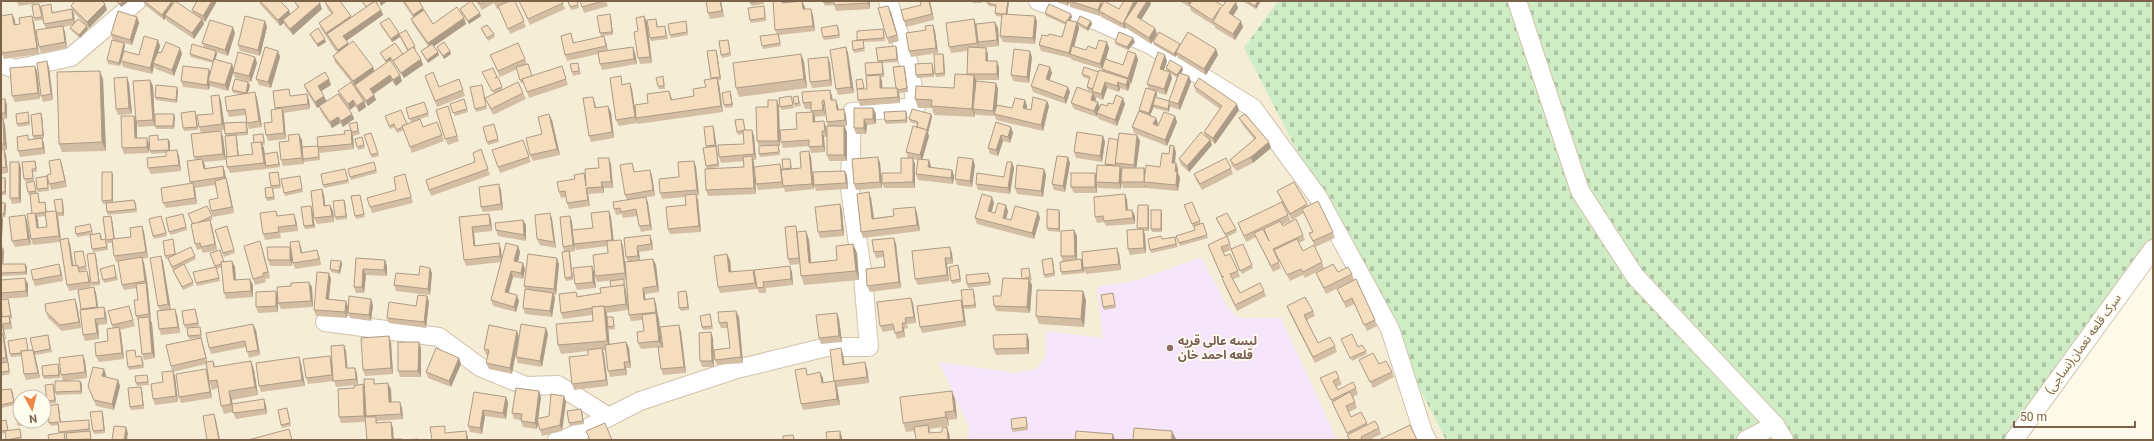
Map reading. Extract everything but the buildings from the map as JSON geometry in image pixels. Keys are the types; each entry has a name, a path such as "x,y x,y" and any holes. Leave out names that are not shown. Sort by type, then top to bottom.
{"street":[{"path":"1,64 15,69 71,57 137,1"},
{"path":"557,440 570,437 640,401 737,370 827,347 868,347 863,277 850,190 852,112 916,107 909,64 888,1"},
{"path":"1038,1 1097,21 1151,45 1253,108 1318,197 1390,329 1423,432 1427,440"},
{"path":"1517,1 1580,191 1636,276 1779,433"},
{"name":"سرک قلعه نعمان(نساجی)","path":"2014,440 2153,248"},
{"path":"325,322 439,336 480,367 526,386 558,385 609,417"},
{"path":"1746,440 1779,433"}],"shaded area":[{"path":"1,1 1278,1 1244,48 1446,440 1,440"},
{"name":"لیسه عالی قریه قلعه احمد خان","path":"1201,257 1229,309 1240,318 1281,318 1337,440 968,440 969,426 939,362 1015,373 1036,369 1046,357 1046,331 1103,338 1097,287 1138,280"}],"green space":[{"path":"1278,1 2153,1 2153,249 2014,440 1784,440 1774,425 1740,440 1446,440 1244,48"}],"place":[{"name":"لیسه عالی قریه قلعه احمد خان","path":"1170,348"}]}
